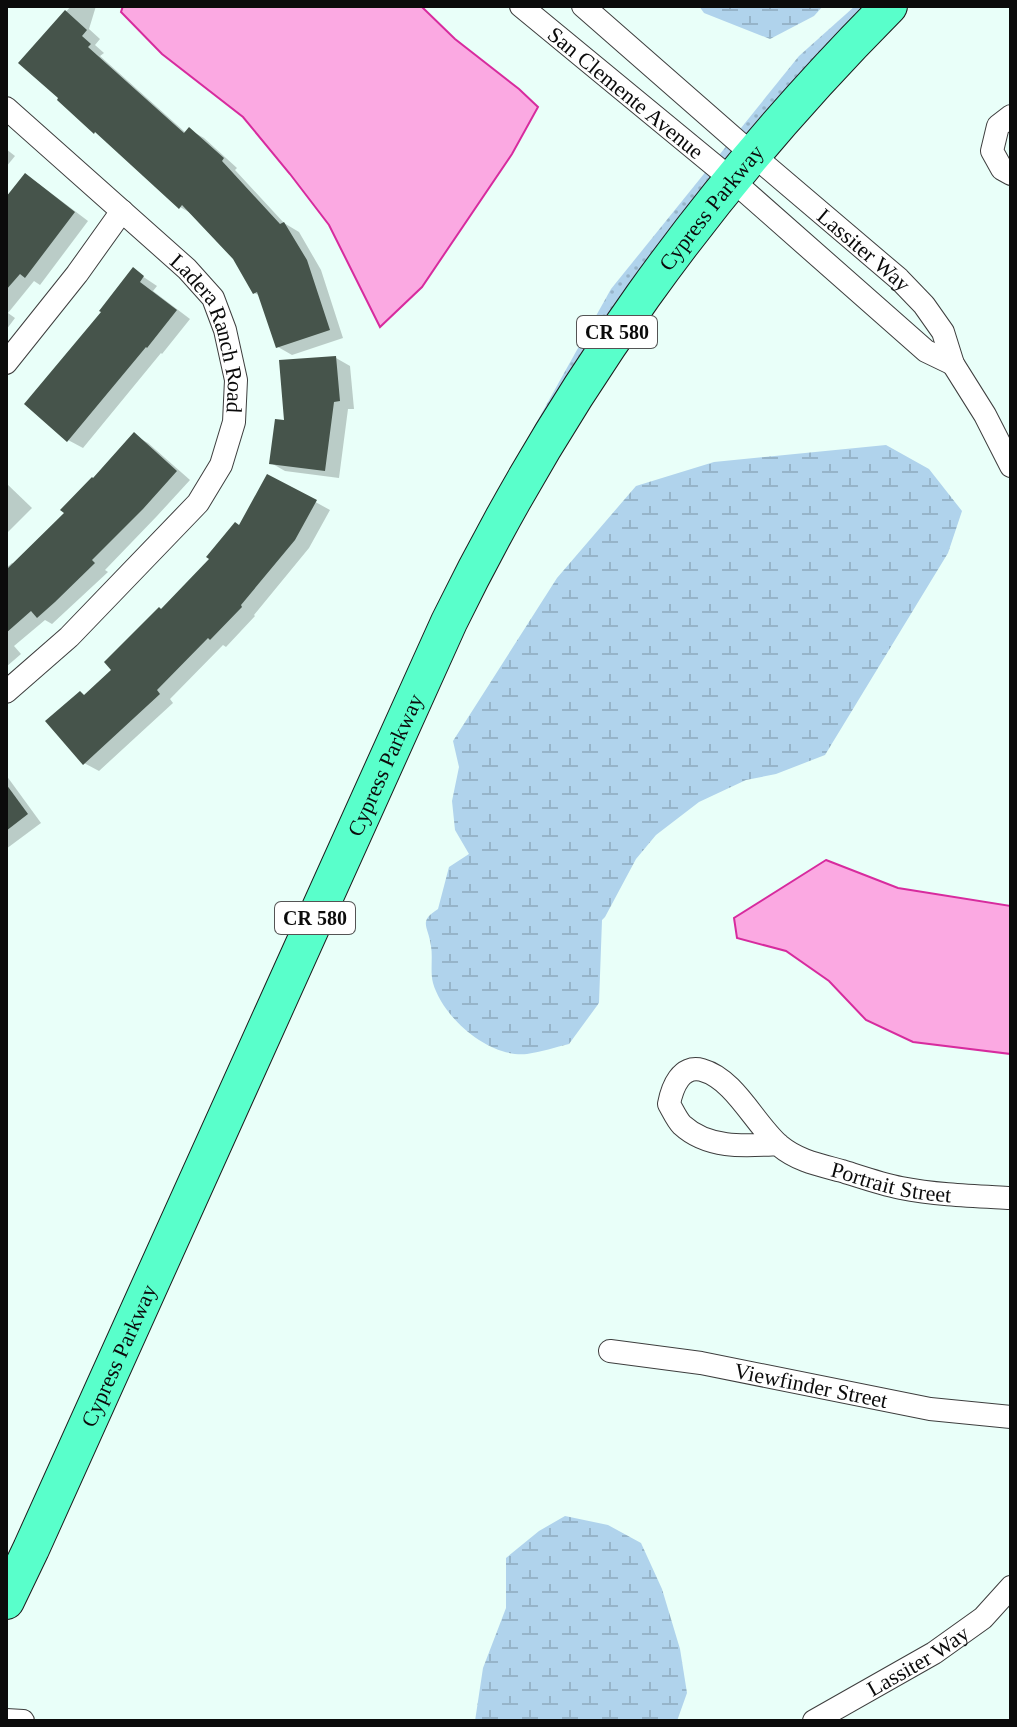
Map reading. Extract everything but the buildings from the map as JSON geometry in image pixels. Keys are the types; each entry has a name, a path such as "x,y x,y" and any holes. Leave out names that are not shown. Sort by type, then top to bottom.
{"main road":[{"name":"Cypress Parkway","path":"6,1601 374,786 469,581 524,479 597,361 677,248 800,98 889,6"}],"street":[{"name":"San Clemente Avenue","path":"521,6 556,35 742,166"},
{"name":"San Clemente Avenue","path":"580,6 742,166"},
{"path":"556,35 580,6"},
{"name":"Ladera Ranch Road","path":"6,108 187,269 213,298 225,330 236,380 234,422 221,465 198,503 69,637 6,692"},
{"path":"1011,116 998,126 992,151 1002,169 1011,174"},
{"name":"Lassiter Way","path":"742,166 926,351 953,364"},
{"name":"Lassiter Way","path":"742,166 908,287 943,332 953,364 985,415 1011,466"},
{"path":"6,363 77,274 122,211"},
{"name":"Portrait Street","path":"778,1144 739,1147 699,1137 680,1123 669,1104 672,1087 683,1073 698,1068 716,1075 778,1144 799,1159 899,1188 959,1196 1011,1198"},
{"name":"Viewfinder Street","path":"610,1351 701,1363 930,1409 1011,1417"},
{"name":"Lassiter Way","path":"814,1721 934,1653 983,1618 1011,1587"},
{"path":"6,1720 23,1721"}],"green space":[{"path":"699,6 823,6 814,16 770,39 704,13"},
{"path":"855,6 873,6 482,520 611,289 799,56"},
{"path":"886,445 929,469 962,511 948,553 825,755 776,774 746,780 699,802 656,835 636,859 602,920 599,1003 569,1044 527,1054 512,1054 483,1043 457,1022 438,996 433,983 426,924 428,917 438,909 449,867 469,854 455,830 452,801 459,767 453,741 557,578 636,486 714,462"},
{"path":"565,1516 608,1525 641,1543 662,1589 680,1649 687,1693 677,1721 475,1721 483,1668 506,1608 506,1558 539,1531"}],"shaded area":[{"path":"123,6 421,6 455,39 538,107 512,154 422,287 380,327 329,225 290,174 243,117 162,54 121,12"},
{"path":"826,860 898,888 1011,906 1011,1054 913,1042 866,1020 829,981 786,951 737,938 734,918"}]}
